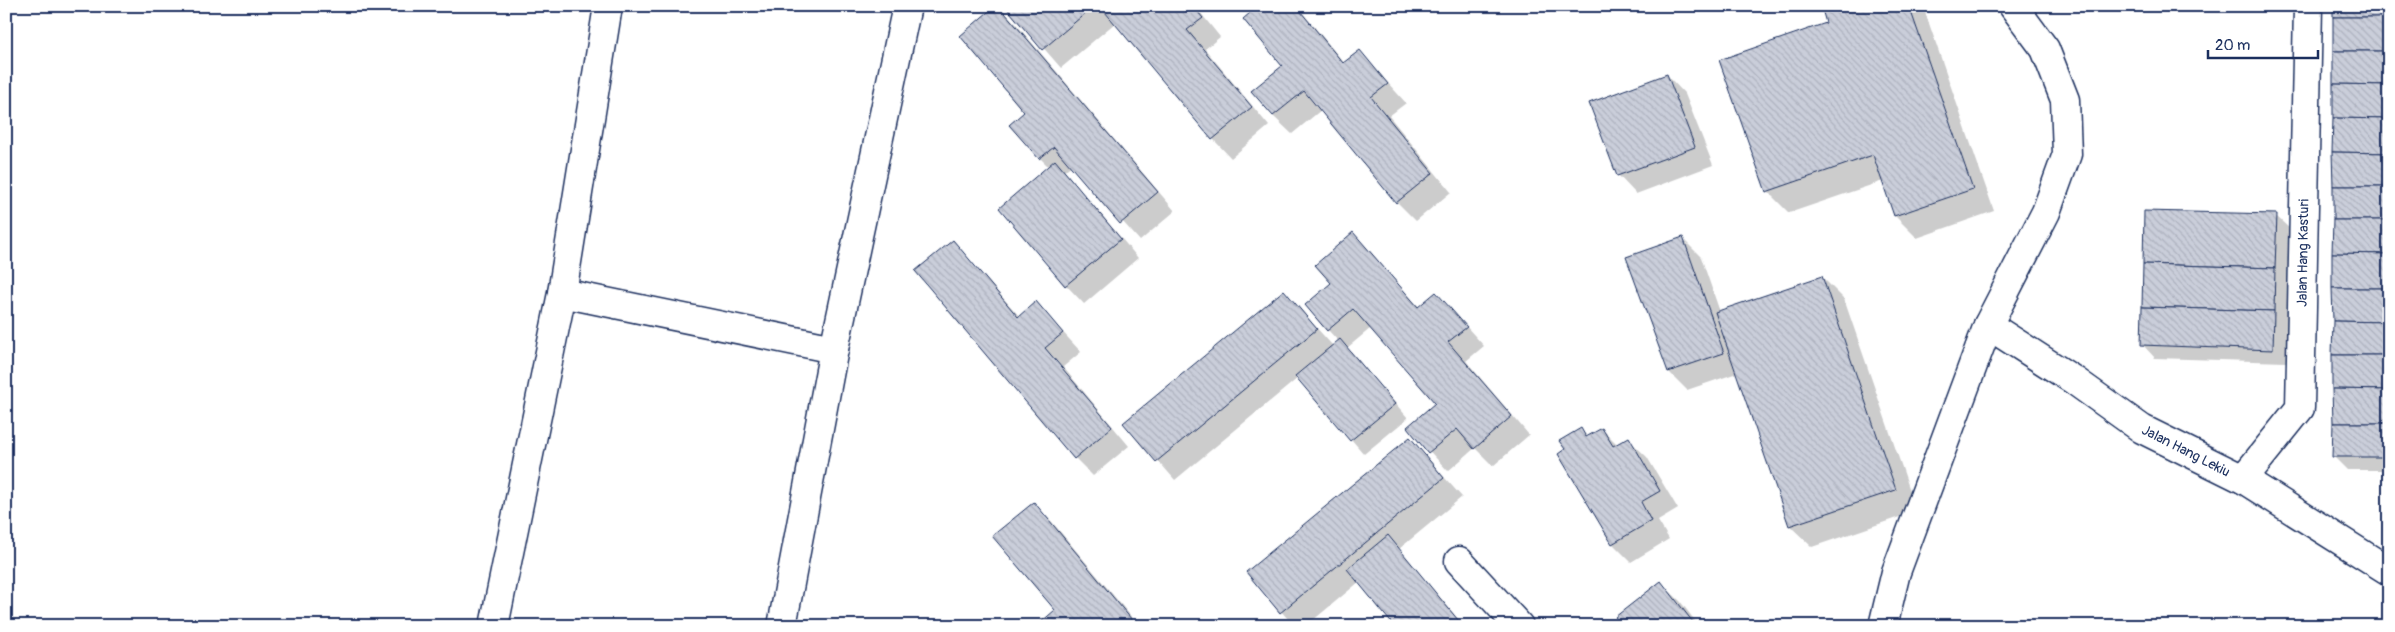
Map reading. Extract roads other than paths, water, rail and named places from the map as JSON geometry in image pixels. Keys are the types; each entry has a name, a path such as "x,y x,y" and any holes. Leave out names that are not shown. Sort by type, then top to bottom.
{"street":[{"path":"494,626 562,293 608,6"},
{"path":"782,626 834,349 907,6"},
{"path":"1883,626 1896,572 1988,325 2046,212 2067,154 2065,100 2045,49 2013,6"},
{"name":"Jalan Hang Kasturi","path":"2242,479 2300,408 2308,6"},
{"path":"562,293 834,349"},
{"name":"Jalan Hang Lekiu","path":"1988,325 2075,381 2142,429 2242,479 2389,571"},
{"path":"1459,561 1519,626"}]}
